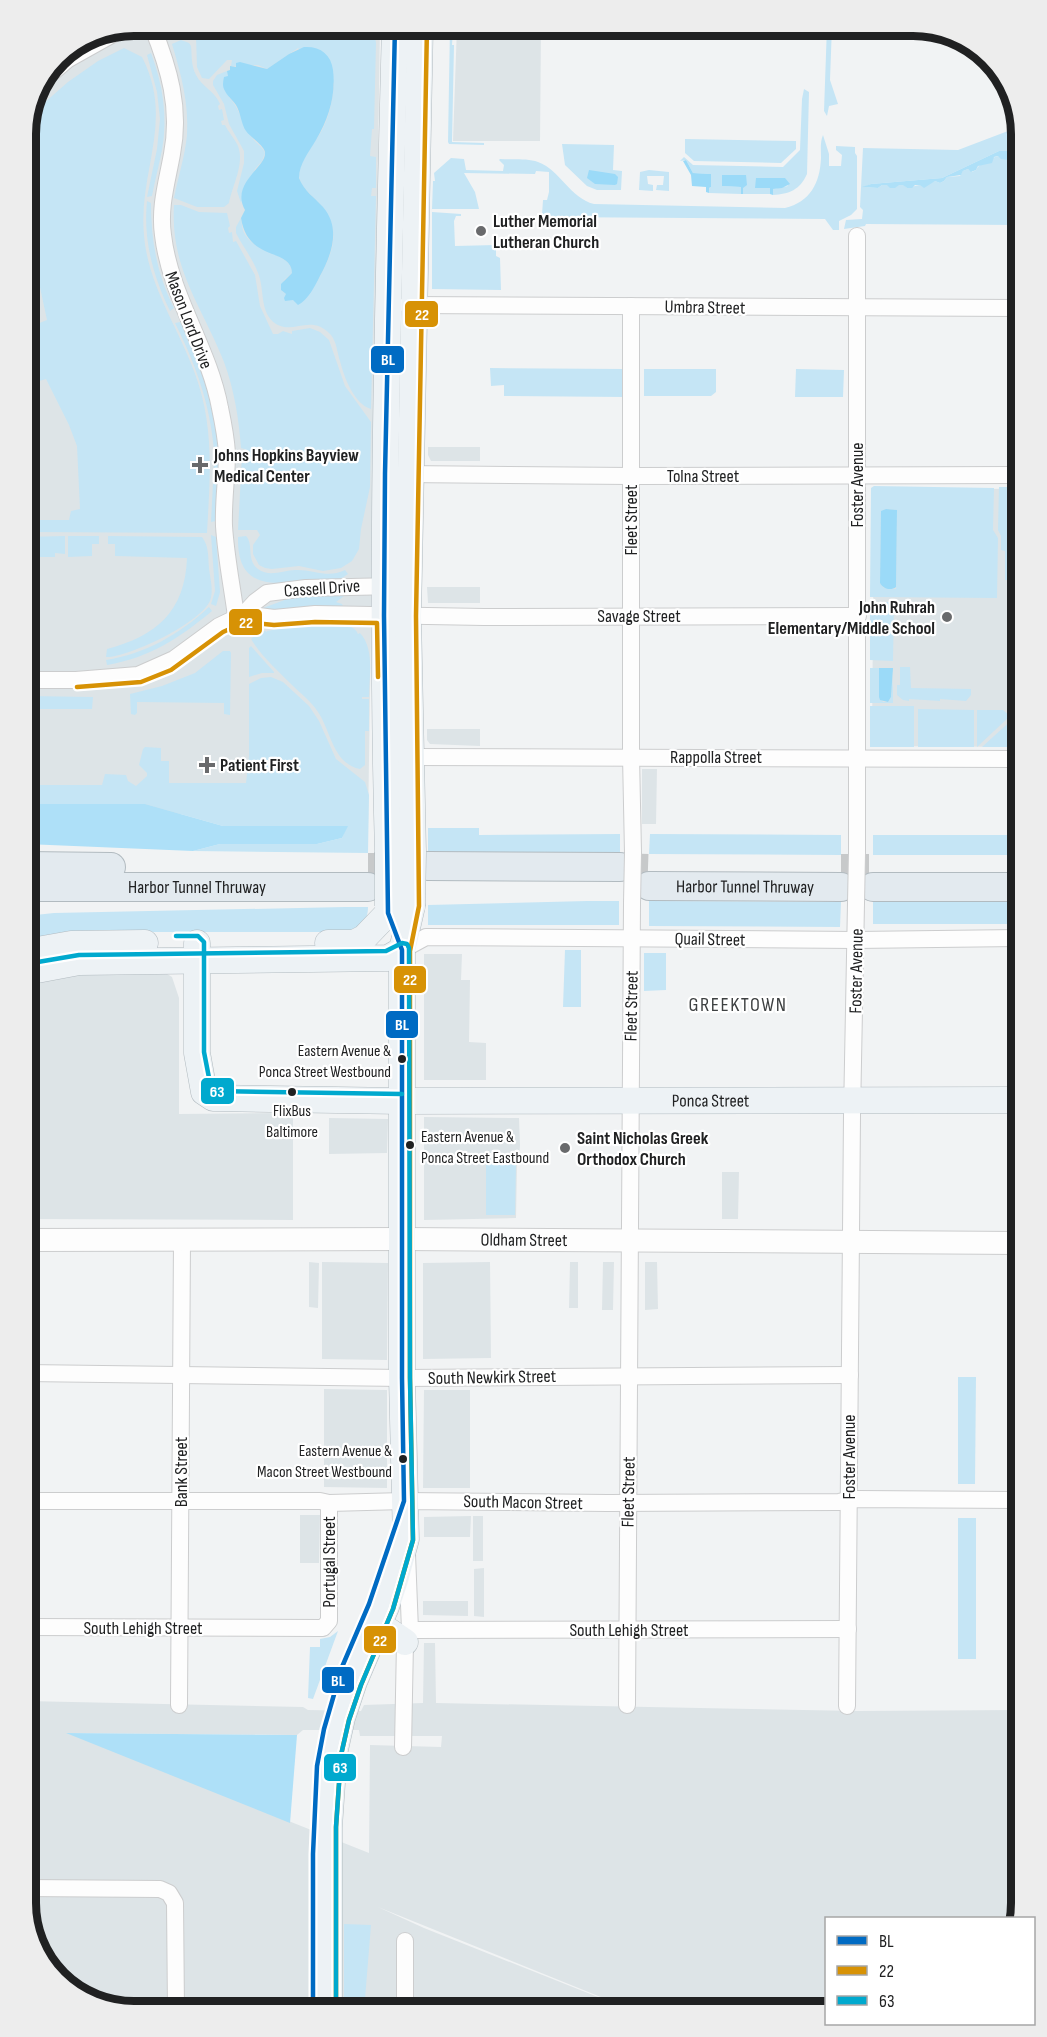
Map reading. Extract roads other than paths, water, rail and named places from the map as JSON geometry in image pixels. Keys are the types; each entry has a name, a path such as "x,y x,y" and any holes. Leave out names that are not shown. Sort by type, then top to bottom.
{"highway":[{"name":"Harbor Tunnel Thruway","path":"36,866 393,882"},
{"name":"Harbor Tunnel Thruway","path":"857,878 1011,869"},
{"name":"Harbor Tunnel Thruway","path":"36,886 634,877 857,878 1011,886"},
{"path":"36,905 299,897 393,882"}],"main road":[{"path":"36,970 78,962 197,951 354,943 364,938 393,882 411,757 404,616 396,586 385,474 395,36"},
{"path":"396,586 412,474 420,36"},
{"path":"328,2001 328,1827 334,1754 342,1718 354,1682 395,1580 406,1539 402,1378 402,950 393,882 404,616"},
{"path":"36,950 71,944 388,958 402,950"},
{"name":"Ponca Street","path":"197,951 196,1053 204,1092 213,1098 402,1101 1011,1100"},
{"path":"313,2001 313,1843 317,1766 324,1729 342,1667 369,1604 404,1501"},
{"path":"375,1631 389,1631 408,1636"}],"street":[{"name":"Mason Lord Drive","path":"156,36 171,80 176,114 172,153 162,200 164,248 176,288 207,362 220,406 227,450 224,524 228,568 240,615"},
{"name":"Foster Avenue","path":"847,1706 858,758 857,236"},
{"name":"Umbra Street","path":"388,305 1011,308"},
{"name":"Fleet Street","path":"627,1705 632,1241 630,1101 634,877 631,756 631,306"},
{"name":"Tolna Street","path":"385,474 1011,475"},
{"name":"Cassell Drive","path":"36,680 76,680 138,675 167,663 219,626 240,615 267,593 306,588 396,586"},
{"name":"Cassell Drive","path":"240,615 274,618 315,614 404,616"},
{"name":"Savage Street","path":"404,616 858,616"},
{"name":"Rappolla Street","path":"411,757 1011,759"},
{"name":"Quail Street","path":"402,950 426,937 856,940 1011,938"},
{"name":"Oldham Street","path":"36,1240 403,1239 1011,1243"},
{"name":"Bank Street","path":"179,1705 182,1240"},
{"name":"South Newkirk Street","path":"36,1373 402,1378 850,1375"},
{"name":"South Macon Street","path":"36,1501 628,1503 1011,1500"},
{"name":"Portugal Street","path":"329,1503 329,1622"},
{"path":"403,1747 409,1573 406,1539"},
{"name":"South Lehigh Street","path":"36,1627 323,1628 329,1622"},
{"name":"South Lehigh Street","path":"408,1636 627,1630 848,1629"},
{"path":"36,1888 160,1889 169,1893 175,1903 177,2001"},
{"path":"405,1941 405,2001"}],"tunnel":[{"path":"368,867 414,867"},
{"path":"620,867 649,868"},
{"path":"841,868 873,868"}],"place":[{"name":"Luther Memorial Lutheran Church","path":"481,231"},
{"name":"Johns Hopkins Bayview Medical Center","path":"200,465"},
{"name":"John Ruhrah Elementary/Middle School","path":"947,617"},
{"name":"Patient First","path":"207,765"},
{"name":"Eastern Avenue & Ponca Street Westbound","path":"402,1059"},
{"name":"FlixBus Baltimore","path":"292,1092"},
{"name":"Eastern Avenue & Ponca Street Eastbound","path":"410,1145"},
{"name":"Saint Nicholas Greek Orthodox Church","path":"565,1148"},
{"name":"Eastern Avenue & Macon Street Westbound","path":"403,1459"}],"district":[{"name":"GREEKTOWN","path":"738,1004"}]}
